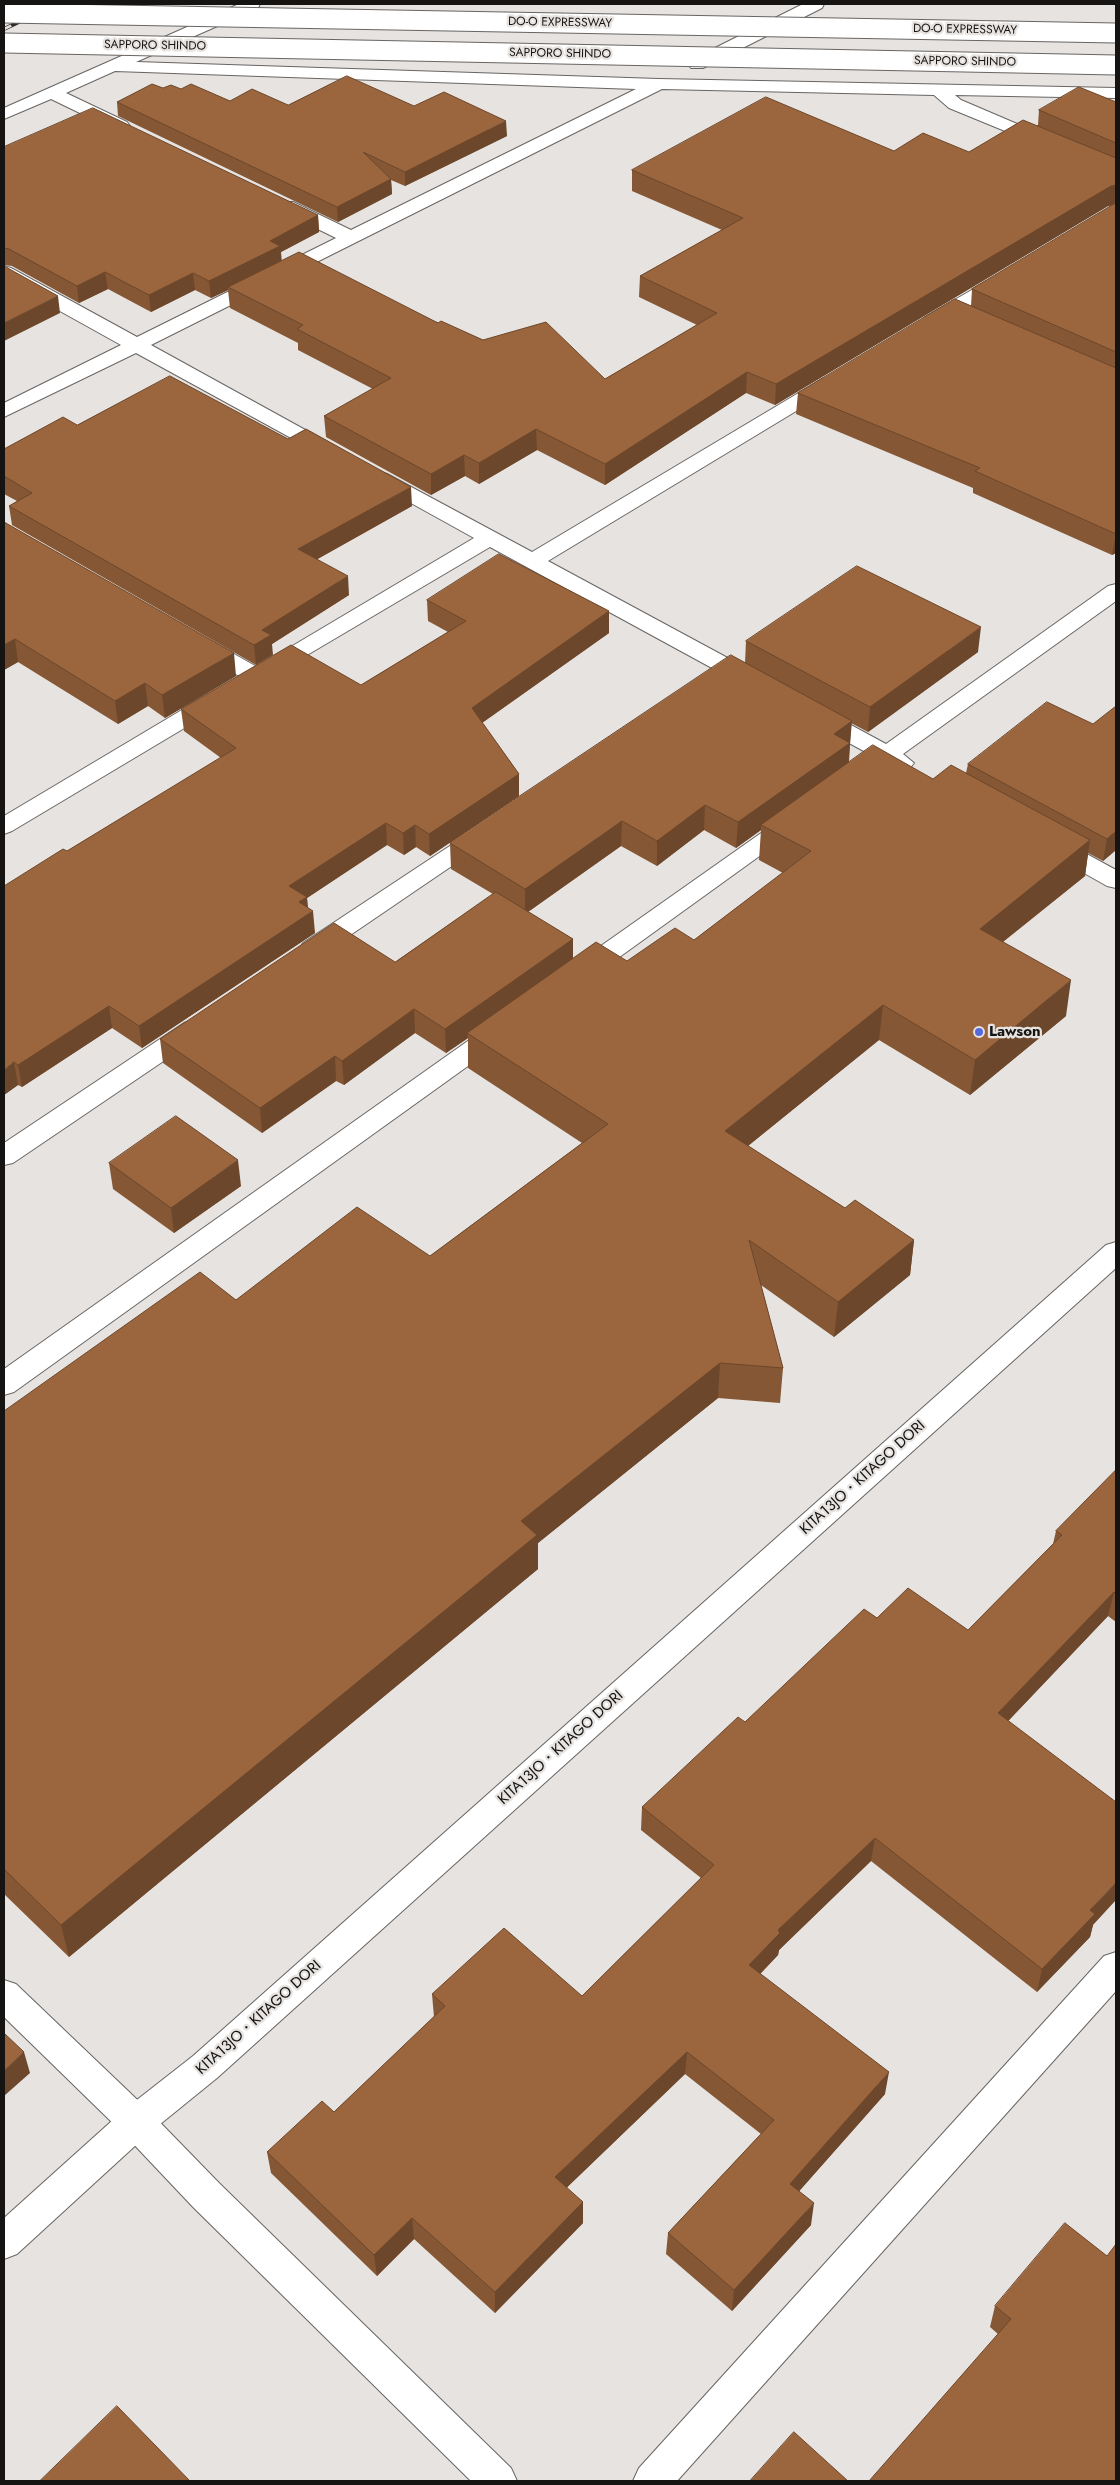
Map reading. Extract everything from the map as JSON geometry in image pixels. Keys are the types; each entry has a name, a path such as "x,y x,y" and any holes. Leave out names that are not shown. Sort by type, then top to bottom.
{"main road":[{"path":"4,114 252,4"},
{"path":"4,411 816,4"},
{"name":"DO-O EXPRESSWAY","path":"4,13 1116,33"},
{"name":"SAPPORO SHINDO","path":"4,43 1116,65"},
{"path":"111,66 659,84 1116,93"},
{"path":"939,90 955,104 1062,150"},
{"path":"52,93 140,135"},
{"path":"271,199 350,237"},
{"path":"917,331 960,314 1017,271"},
{"path":"4,272 134,346 774,692"},
{"path":"532,561 848,372"},
{"path":"10,814 242,684 490,538"},
{"path":"838,789 1116,591"},
{"path":"189,638 242,684"},
{"path":"705,685 730,668"},
{"path":"800,707 921,773"},
{"path":"563,986 806,812"},
{"path":"292,962 499,824"},
{"path":"1040,838 1116,880"},
{"path":"4,1156 210,1018"},
{"path":"4,1384 514,1020"},
{"name":"KITA13JO・KITAGO DORI","path":"4,2242 136,2122 205,2067 1116,1252"},
{"path":"652,2481 1116,1967"},
{"path":"4,1995 136,2122 206,2195 498,2481"}],"building":[{"path":"347,76 414,106 444,92 506,121 405,172 363,152 391,179 337,207 117,102 152,84 163,88 171,85 181,89 191,84 230,101 252,89 288,105"},
{"path":"1079,87 1116,102 1116,143 1039,110"},
{"path":"766,97 894,151 923,133 969,152 1023,120 1116,158 1116,185 1111,186 776,384 747,372 605,464 536,429 479,463 464,455 431,474 324,416 391,378 297,329 303,325 228,287 299,252 438,323 441,321 483,340 546,322 605,379 717,313 640,276 743,218 632,170"},
{"path":"93,108 318,215 270,241 280,246 209,281 193,273 149,295 105,272 77,286 4,248 4,147"},
{"path":"1116,203 1116,352 972,289"},
{"path":"4,266 58,296 4,323"},
{"path":"955,299 1116,368 1116,534 975,471 980,468 798,393"},
{"path":"170,376 288,439 306,429 411,487 298,549 348,576 262,630 271,635 254,645 9,506 32,493 4,476 4,449 63,417 77,425"},
{"path":"4,522 234,653 162,695 145,683 115,701 15,639 4,645"},
{"path":"499,554 609,611 472,708 519,774 429,834 415,825 403,833 386,823 289,886 307,897 299,902 313,911 139,1026 109,1006 18,1065 14,1062 4,1070 4,886 63,849 67,851 236,748 181,709 291,645 361,685 466,621 427,600"},
{"path":"857,566 981,627 870,707 746,641"},
{"path":"731,655 852,721 834,734 850,743 738,822 705,805 657,841 622,821 525,889 450,843"},
{"path":"1047,702 1093,724 1116,706 1116,831 1107,839 968,764"},
{"path":"873,745 933,779 951,765 1090,840 980,929 1071,980 975,1060 883,1005 725,1131 845,1208 855,1200 914,1240 838,1302 749,1240 783,1368 720,1363 521,1521 537,1535 61,1925 4,1869 4,1411 200,1272 236,1300 357,1207 430,1256 608,1124 467,1033 596,942 627,961 675,928 694,940 811,851 761,825"},
{"path":"496,892 573,939 445,1029 414,1009 342,1061 335,1056 260,1108 160,1039 334,923 395,962"},
{"path":"176,1116 238,1160 171,1208 109,1163"},
{"path":"1116,1470 1116,1594 1114,1592 998,1713 1116,1802 1116,1883 1090,1910 1095,1914 1042,1969 875,1838 778,1930 780,1933 749,1965 889,2072 790,2184 814,2203 734,2290 668,2233 774,2120 687,2052 555,2177 583,2202 495,2292 412,2218 374,2255 267,2152 322,2101 334,2112 445,2006 432,1994 504,1928 582,1996 714,1865 642,1807 738,1717 745,1722 864,1609 877,1618 908,1588 968,1630 1062,1535 1056,1531"},
{"path":"4,2033 24,2052 4,2071"},
{"path":"1065,2223 1107,2256 1116,2244 1116,2481 869,2481 1011,2319 995,2306"},
{"path":"117,2406 190,2481 40,2481"},
{"path":"794,2432 848,2481 750,2481"}],"railway":[{"path":"4,10 18,4"},
{"path":"4,29 57,4"}],"place":[{"name":"Lawson","path":"979,1032"}]}
